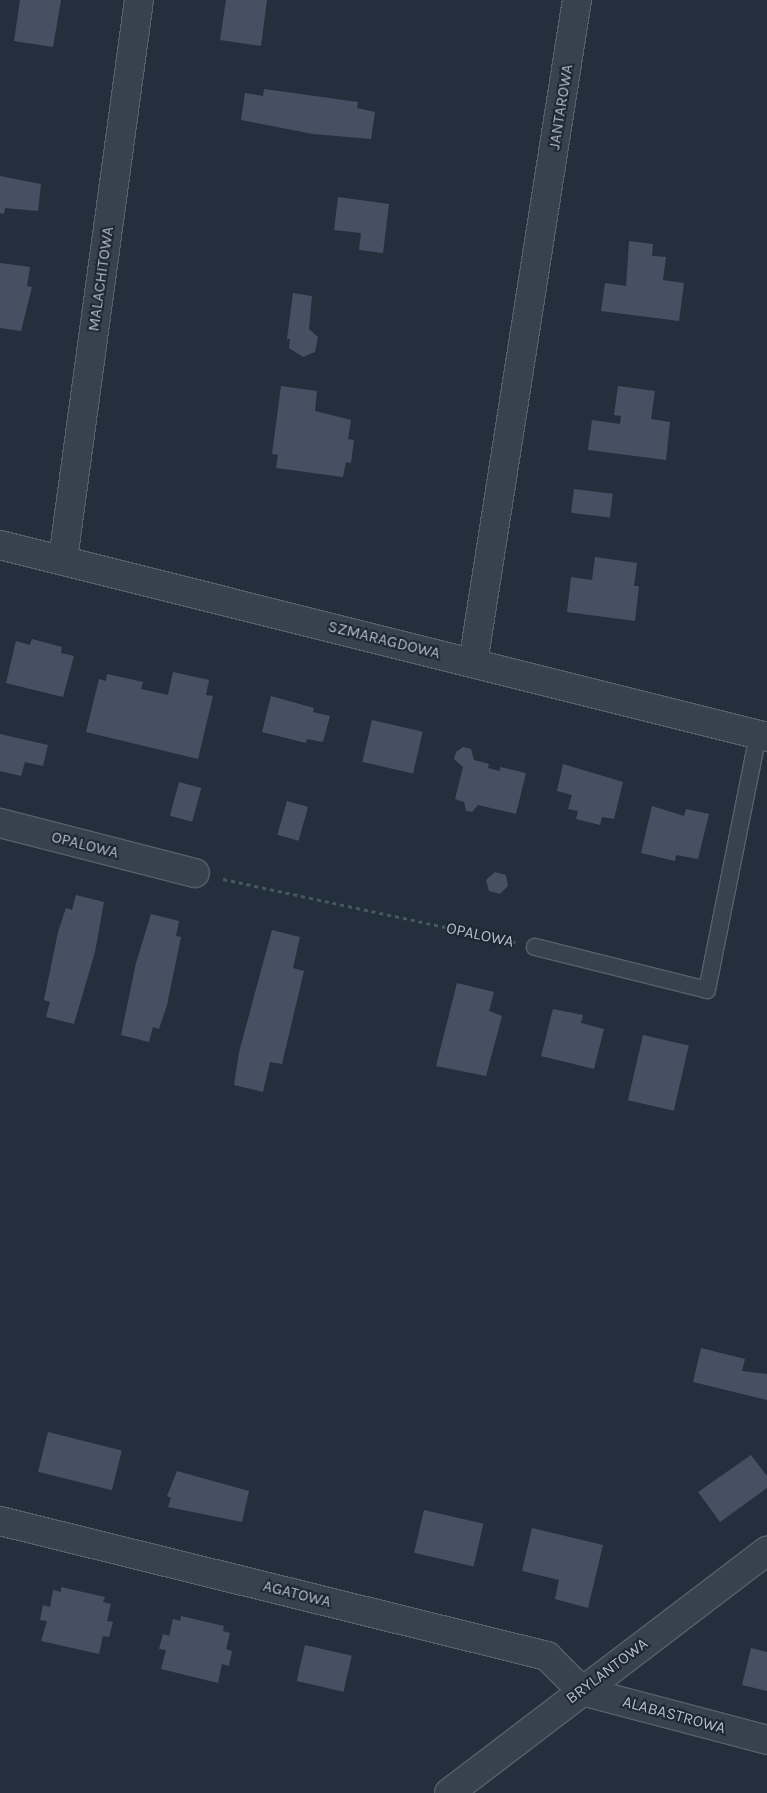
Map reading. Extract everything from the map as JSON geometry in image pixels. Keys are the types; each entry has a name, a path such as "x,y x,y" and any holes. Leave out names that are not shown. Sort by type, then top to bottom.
{"street":[{"name":"MALACHITOWA","path":"63,559 139,0"},
{"name":"JANTAROWA","path":"473,663 577,0"},
{"name":"SZMARAGDOWA","path":"0,545 63,559 763,736"},
{"name":"OPALOWA","path":"0,823 195,873"},
{"name":"AGATOWA","path":"0,1521 547,1656 582,1691"},
{"name":"BRYLANTOWA","path":"449,1793 767,1551"},
{"name":"ALABASTROWA","path":"582,1691 767,1740"}],"lane":[{"name":"OPALOWA","path":"535,947 708,990 763,736"}],"path":[{"name":"OPALOWA","path":"195,873 535,947"}],"building":[{"path":"20,0 61,0 53,47 14,41"},
{"path":"226,0 267,0 261,46 220,40"},
{"path":"264,89 358,102 357,108 375,112 371,139 313,134 241,120 245,93 263,96"},
{"path":"0,176 41,184 38,211 5,208 4,214 0,213"},
{"path":"338,197 389,204 383,253 359,250 361,233 334,230"},
{"path":"629,241 653,244 652,256 666,257 663,280 684,283 679,321 601,311 605,283 626,286"},
{"path":"0,263 30,267 27,286 32,287 21,331 0,328"},
{"path":"293,293 312,296 309,329 318,337 315,352 303,357 289,348 290,339 287,339"},
{"path":"281,386 317,391 315,411 351,420 348,439 354,440 351,463 346,462 343,477 276,468 278,455 272,454"},
{"path":"618,386 655,391 651,419 670,422 666,460 588,450 592,420 620,424 621,416 614,415"},
{"path":"574,489 613,494 610,518 571,513"},
{"path":"595,557 637,563 634,586 639,586 635,621 567,612 571,577 592,580"},
{"path":"32,639 62,647 61,653 74,656 63,697 6,683 16,641 30,645"},
{"path":"173,672 209,680 206,695 213,696 198,759 86,732 99,679 106,681 107,674 143,682 141,689 168,695"},
{"path":"271,696 314,708 313,712 330,716 323,742 307,739 306,743 262,732"},
{"path":"372,720 423,732 413,774 362,762"},
{"path":"0,734 48,745 43,766 25,762 21,776 0,771"},
{"path":"463,747 471,749 474,760 489,764 488,768 500,771 500,767 526,773 516,814 478,805 472,812 466,811 464,802 455,799 463,767 454,759 456,752"},
{"path":"563,764 623,782 614,819 602,817 600,825 576,819 578,811 568,809 572,795 557,791"},
{"path":"179,782 201,788 192,822 170,816"},
{"path":"287,801 308,807 299,841 277,835"},
{"path":"652,806 684,816 686,809 709,814 698,859 676,855 675,861 641,853"},
{"path":"495,872 506,875 508,886 500,894 489,891 486,880"},
{"path":"76,895 104,902 95,952 74,1024 46,1017 50,1002 44,1000 58,932 66,908 72,910"},
{"path":"151,914 179,921 176,936 181,937 167,1005 159,1029 153,1027 149,1042 121,1035 136,963"},
{"path":"272,930 300,937 293,968 304,971 282,1064 270,1062 263,1092 234,1085 239,1052"},
{"path":"457,983 494,992 489,1011 502,1016 486,1076 436,1066"},
{"path":"553,1009 583,1015 581,1023 604,1029 594,1069 541,1056"},
{"path":"643,1035 689,1046 674,1111 628,1100"},
{"path":"701,1348 745,1359 742,1371 767,1374 767,1400 693,1382"},
{"path":"48,1432 122,1450 112,1490 38,1472"},
{"path":"751,1455 767,1476 767,1488 720,1522 698,1492"},
{"path":"177,1471 249,1491 242,1522 168,1507 171,1498 167,1496"},
{"path":"424,1510 483,1524 474,1567 414,1553"},
{"path":"532,1528 603,1545 588,1608 555,1599 559,1580 522,1571"},
{"path":"61,1587 105,1597 103,1602 111,1604 107,1621 113,1622 109,1637 103,1636 99,1654 41,1641 47,1621 40,1620 43,1605 50,1607 53,1590 61,1592"},
{"path":"181,1616 224,1626 223,1631 230,1633 226,1649 232,1651 229,1666 222,1664 218,1683 161,1669 166,1650 159,1649 163,1634 169,1636 173,1619 180,1621"},
{"path":"305,1645 352,1656 343,1692 297,1681"},
{"path":"751,1648 767,1652 767,1691 742,1685"}]}
